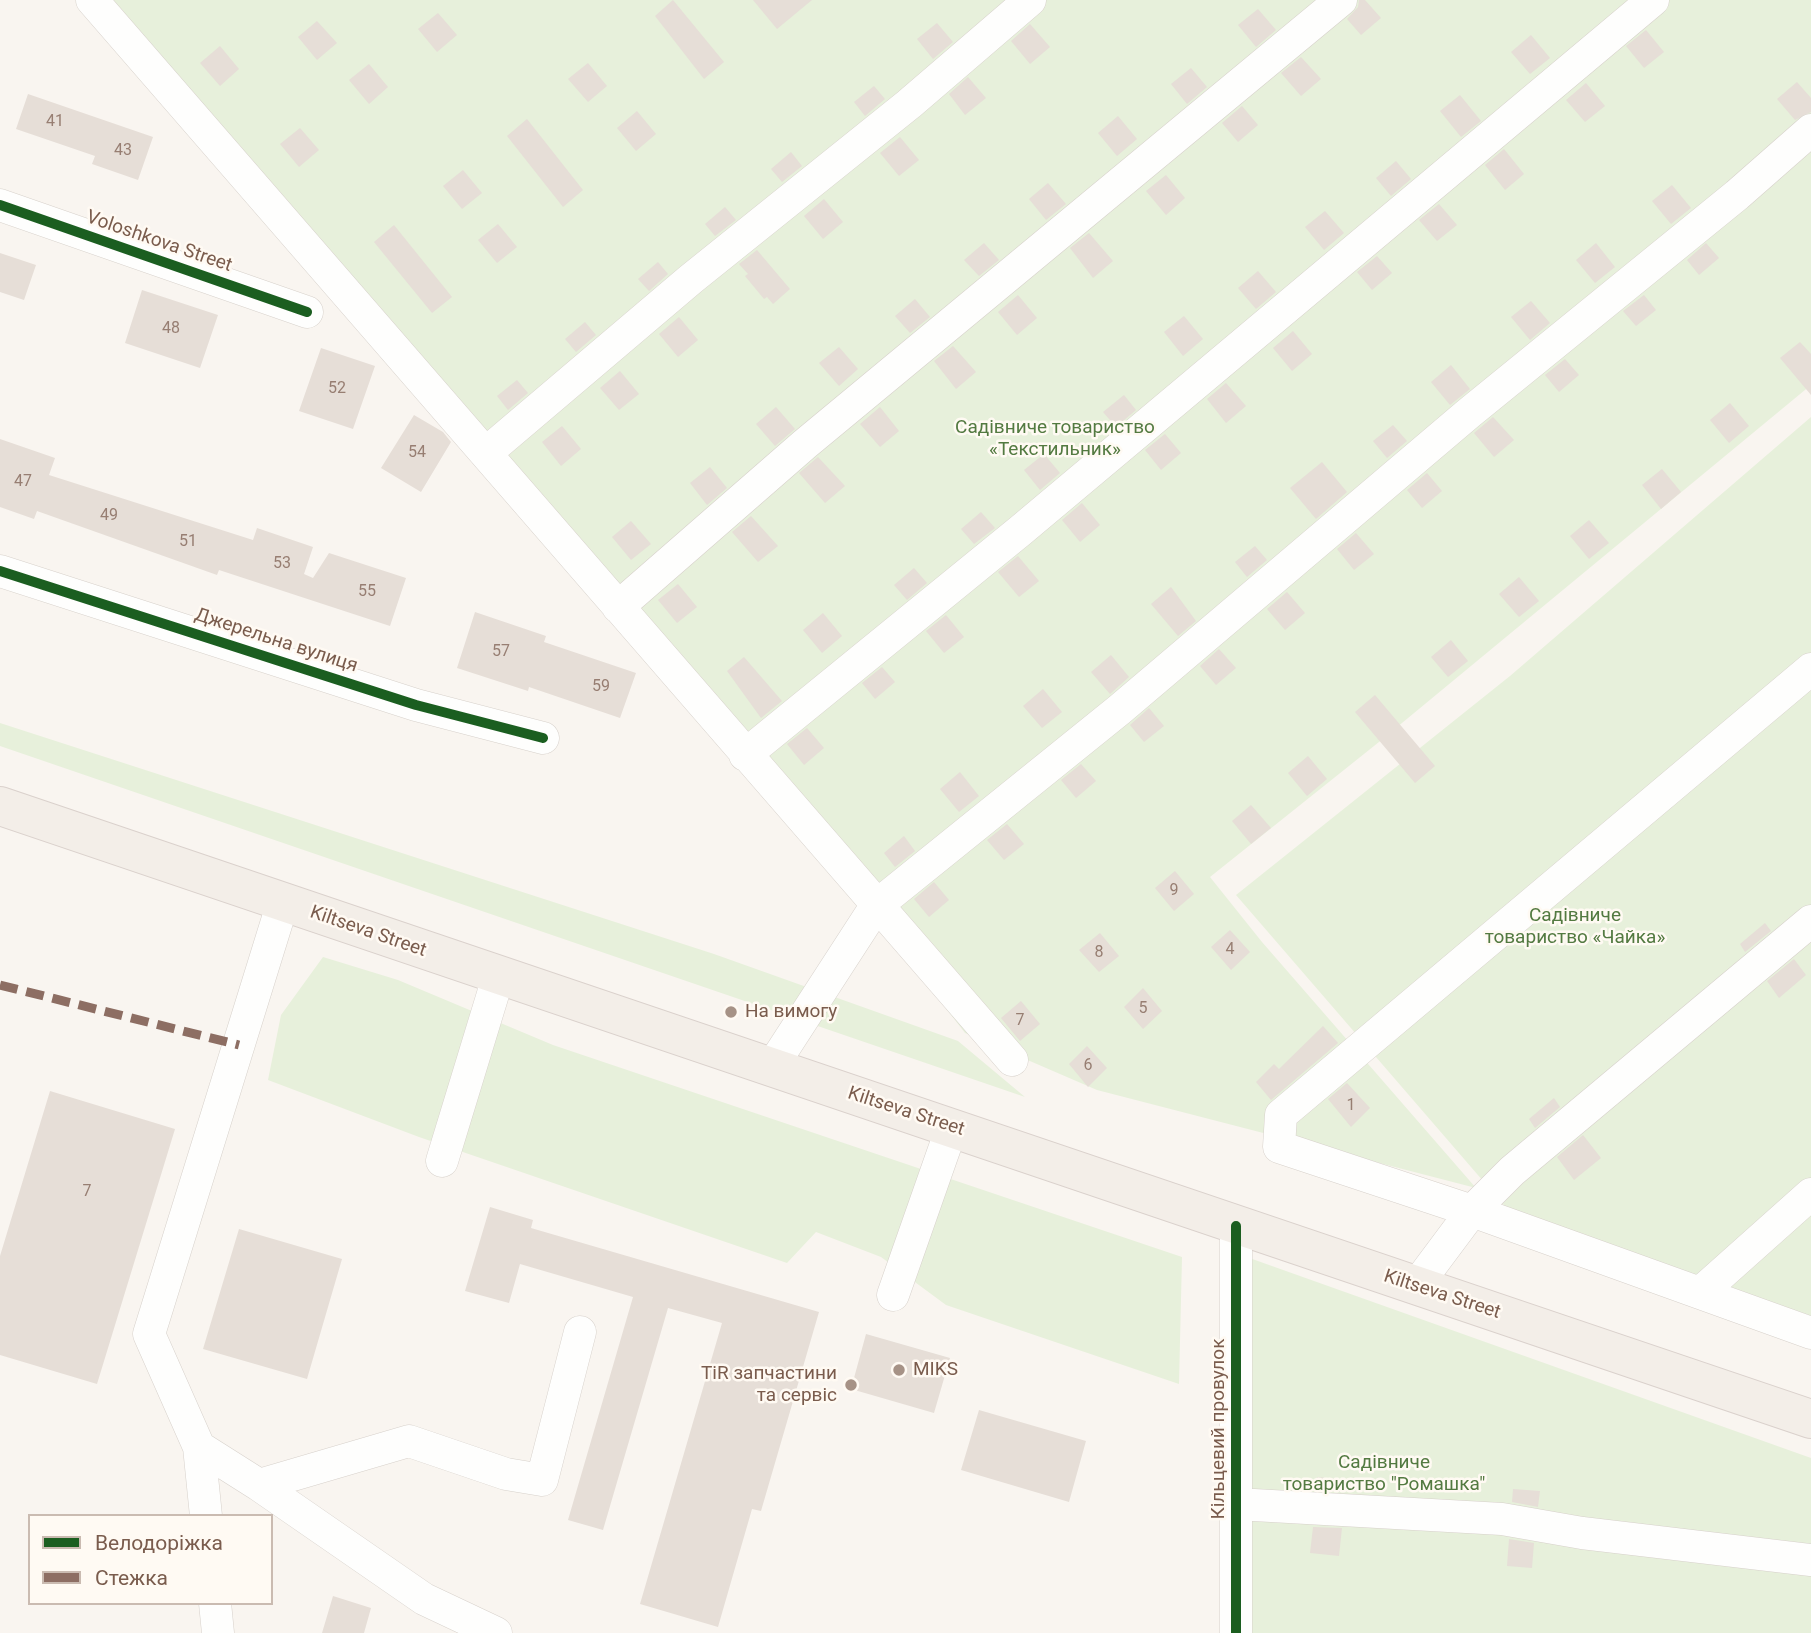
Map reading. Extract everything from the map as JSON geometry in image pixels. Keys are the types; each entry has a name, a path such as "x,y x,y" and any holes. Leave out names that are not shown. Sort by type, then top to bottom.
{"main road":[{"name":"Kiltseva Street","path":"0,806 1811,1419"}],"street":[{"path":"92,0 1012,1060"},
{"path":"486,453 691,279 909,104 1030,0"},
{"path":"618,607 805,444 1341,0"},
{"path":"745,755 1020,531 1653,0"},
{"path":"771,1068 876,906 1119,710 1458,422 1737,195 1811,130"},
{"name":"Voloshkova Street","path":"0,205 307,312"},
{"name":"Джерельна вулиця","path":"0,571 416,705 543,738"},
{"path":"1811,669 1281,1115 1279,1147 1472,1211 1811,1333"},
{"path":"206,1514 199,1447 149,1334 283,902"},
{"path":"1416,1286 1472,1211 1512,1171 1811,921"},
{"path":"442,1161 493,994 496,975"},
{"path":"893,1295 952,1127"},
{"path":"1700,1293 1811,1194"},
{"name":"Кільцевий провулок","path":"1236,1226 1236,1633"},
{"path":"259,1485 409,1441 506,1474 542,1480 580,1332"},
{"path":"199,1447 424,1599 496,1633"},
{"path":"1236,1504 1502,1520 1582,1533 1811,1560"},
{"path":"424,1599 431,1633"},
{"path":"215,1605 218,1633"}],"green space":[{"name":"Садівниче товариство «Текстильник»","path":"107,0 1811,0 1811,385 1379,742 1210,877 1262,942 1476,1188 1097,1090 965,1033 851,885"},
{"name":"Садівниче товариство «Чайка»","path":"1811,417 1811,1316 1509,1211 1236,895 1510,676"},
{"path":"0,723 714,954 958,1041 1025,1097 0,746"},
{"path":"323,957 398,980 553,1045 1182,1257 1179,1384 946,1305 881,1257 816,1232 787,1263 419,1137 268,1080 281,1015"},
{"name":"Садівниче товариство \"Ромашка\"","path":"1227,1250 1811,1458 1811,1633 1223,1633"}],"building":[{"path":"673,0 724,62 704,79 655,16"},
{"path":"753,0 812,0 777,29"},
{"path":"1359,0 1365,0 1381,18 1361,35 1347,19 1358,7"},
{"path":"1258,9 1276,30 1256,47 1238,25"},
{"path":"438,13 457,35 437,52 418,29"},
{"path":"317,21 337,43 317,60 298,37"},
{"path":"937,23 953,42 933,59 917,39"},
{"path":"1030,24 1050,47 1030,64 1011,41"},
{"path":"1646,30 1664,52 1644,68 1626,46"},
{"path":"1531,35 1550,58 1530,74 1511,52"},
{"path":"220,46 239,69 220,86 200,63"},
{"path":"1301,57 1321,79 1301,96 1281,73"},
{"path":"588,63 607,86 588,102 568,79"},
{"path":"369,64 388,87 369,104 349,80"},
{"path":"1191,68 1207,87 1187,104 1171,84"},
{"path":"968,77 986,98 965,115 949,94"},
{"path":"1797,82 1811,98 1811,112 1795,120 1777,99"},
{"path":"1586,83 1605,106 1585,122 1566,100"},
{"path":"874,86 885,99 865,116 854,102"},
{"path":"28,94 153,137 138,180 92,164 95,156 16,129"},
{"path":"1460,95 1481,121 1461,137 1440,111"},
{"path":"1242,106 1258,125 1238,142 1222,123"},
{"path":"637,111 656,134 636,151 617,128"},
{"path":"1118,116 1137,139 1117,156 1098,133"},
{"path":"527,119 583,190 563,207 507,136"},
{"path":"300,128 319,150 299,167 280,144"},
{"path":"900,137 919,160 899,176 880,153"},
{"path":"1504,149 1524,174 1505,190 1485,165"},
{"path":"791,152 802,166 782,182 771,169"},
{"path":"1396,161 1411,179 1391,196 1376,178"},
{"path":"463,170 482,193 462,209 443,186"},
{"path":"1166,175 1185,198 1166,215 1146,191"},
{"path":"1048,183 1066,204 1046,220 1029,199"},
{"path":"1672,185 1691,208 1671,224 1652,201"},
{"path":"824,199 843,222 823,239 804,216"},
{"path":"1439,204 1457,225 1437,241 1419,220"},
{"path":"725,207 736,220 715,236 705,224"},
{"path":"1325,211 1344,233 1324,250 1305,227"},
{"path":"498,224 517,247 497,263 478,240"},
{"path":"394,225 452,297 432,313 374,242"},
{"path":"1089,233 1113,261 1093,278 1070,248"},
{"path":"984,243 999,260 979,276 964,260"},
{"path":"1596,243 1615,267 1595,283 1576,260"},
{"path":"1706,243 1719,258 1699,275 1687,260"},
{"path":"757,250 790,289 773,304 767,297 764,299 739,264"},
{"path":"0,253 36,265 24,300 0,292"},
{"path":"1377,256 1392,273 1372,290 1357,272"},
{"path":"658,262 668,274 649,291 638,279"},
{"path":"1258,271 1276,292 1256,309 1238,288"},
{"path":"142,290 218,315 200,368 125,343"},
{"path":"1018,295 1037,318 1017,335 998,312"},
{"path":"1644,295 1656,310 1636,326 1623,311"},
{"path":"915,299 930,317 910,333 895,316"},
{"path":"1531,301 1550,323 1530,340 1511,317"},
{"path":"1184,316 1203,339 1183,356 1164,332"},
{"path":"679,317 698,340 678,357 659,334"},
{"path":"585,322 596,335 576,352 565,339"},
{"path":"1293,331 1312,354 1292,371 1273,348"},
{"path":"1800,342 1811,354 1811,395 1780,358"},
{"path":"953,346 976,372 956,389 934,361"},
{"path":"839,347 858,369 839,386 819,363"},
{"path":"321,348 375,366 353,429 299,411"},
{"path":"1565,359 1579,375 1559,392 1545,375"},
{"path":"1451,365 1470,389 1450,405 1431,382"},
{"path":"620,371 639,394 619,410 600,388"},
{"path":"517,380 528,393 508,410 497,396"},
{"path":"1226,383 1246,406 1226,423 1207,399"},
{"path":"1124,395 1136,410 1116,427 1103,412"},
{"path":"1730,403 1749,426 1729,443 1710,420"},
{"path":"776,407 795,429 775,446 756,424"},
{"path":"880,407 899,431 880,447 860,424"},
{"path":"414,415 443,432 451,442 421,492 381,468"},
{"path":"1493,417 1514,440 1494,457 1474,433"},
{"path":"1393,425 1407,441 1387,458 1373,441"},
{"path":"562,426 581,449 561,466 542,442"},
{"path":"1165,434 1181,453 1161,470 1145,450"},
{"path":"0,439 55,458 49,475 253,540 257,528 313,547 304,574 313,578 329,553 406,578 390,626 219,570 217,575 37,511 34,519 0,507"},
{"path":"1044,454 1060,473 1040,490 1024,470"},
{"path":"818,457 845,486 825,503 799,473"},
{"path":"1322,462 1347,492 1316,519 1290,488"},
{"path":"710,467 727,488 707,505 690,483"},
{"path":"1662,469 1681,492 1661,509 1642,485"},
{"path":"1427,473 1442,491 1422,508 1407,490"},
{"path":"1082,503 1100,525 1080,542 1062,520"},
{"path":"981,512 995,528 974,544 961,529"},
{"path":"751,516 778,546 758,562 732,532"},
{"path":"1589,520 1609,543 1589,559 1570,536"},
{"path":"631,521 651,544 631,560 612,537"},
{"path":"1356,533 1374,554 1354,570 1337,549"},
{"path":"1255,546 1267,560 1247,577 1235,562"},
{"path":"1018,556 1039,581 1019,597 998,572"},
{"path":"914,568 927,583 907,600 894,585"},
{"path":"1519,577 1539,601 1519,617 1499,594"},
{"path":"678,584 697,607 677,623 658,600"},
{"path":"1171,587 1196,621 1178,636 1151,604"},
{"path":"1287,592 1305,613 1285,630 1267,609"},
{"path":"475,612 546,636 544,642 636,673 620,718 529,687 528,691 457,668"},
{"path":"823,613 842,636 822,653 803,630"},
{"path":"946,615 964,637 944,653 926,631"},
{"path":"1451,640 1468,661 1448,677 1431,657"},
{"path":"1219,649 1236,668 1216,685 1200,666"},
{"path":"1111,655 1129,677 1110,694 1091,672"},
{"path":"744,657 782,701 761,718 727,671"},
{"path":"882,667 895,682 875,699 862,683"},
{"path":"1043,689 1062,712 1042,728 1023,706"},
{"path":"1375,695 1435,766 1415,783 1355,712"},
{"path":"1149,708 1164,726 1144,742 1130,725"},
{"path":"807,728 824,748 804,765 787,744"},
{"path":"1308,756 1327,779 1307,796 1288,773"},
{"path":"1081,764 1096,781 1076,798 1061,780"},
{"path":"960,772 979,796 959,812 940,789"},
{"path":"1251,805 1271,828 1251,844 1232,821"},
{"path":"1007,824 1024,844 1004,860 987,840"},
{"path":"904,836 915,851 895,867 884,853"},
{"path":"1175,871 1194,894 1174,911 1155,888"},
{"path":"934,882 949,900 929,917 914,899"},
{"path":"1765,923 1771,931 1745,952 1740,944"},
{"path":"1230,930 1250,952 1231,970 1211,947"},
{"path":"1100,933 1119,956 1099,972 1079,950"},
{"path":"1794,959 1806,975 1779,998 1767,981"},
{"path":"1143,988 1162,1011 1143,1029 1124,1007"},
{"path":"1021,1001 1040,1024 1020,1041 1001,1018"},
{"path":"1323,1026 1338,1043 1271,1100 1256,1082 1274,1064 1279,1069"},
{"path":"1087,1046 1107,1068 1088,1087 1069,1064"},
{"path":"1347,1083 1370,1108 1351,1127 1328,1099"},
{"path":"50,1091 175,1129 97,1384 0,1355 0,1256"},
{"path":"1554,1098 1560,1107 1535,1128 1529,1119"},
{"path":"1583,1135 1601,1158 1574,1180 1557,1157"},
{"path":"490,1207 533,1220 531,1228 819,1312 761,1511 752,1509 718,1627 640,1604 722,1323 668,1308 603,1530 568,1520 633,1297 520,1264 509,1303 465,1291"},
{"path":"239,1229 342,1259 307,1379 203,1349"},
{"path":"866,1334 950,1358 934,1413 851,1389"},
{"path":"979,1410 1086,1441 1069,1502 961,1470"},
{"path":"1317,1477 1346,1480 1345,1492 1316,1490"},
{"path":"1513,1489 1540,1491 1538,1507 1512,1502"},
{"path":"1313,1527 1342,1528 1339,1556 1310,1553"},
{"path":"1509,1539 1534,1543 1532,1568 1507,1566"},
{"path":"333,1596 371,1608 364,1633 322,1633"}],"marked path":[{"path":"0,985 239,1045"}],"cycle path":[{"path":"0,205 307,312"},
{"path":"0,571 416,705 543,738"},
{"path":"1236,1226 1236,1633"}],"place":[{"name":"На вимогу","path":"731,1012"},
{"name":"MIKS","path":"899,1370"},
{"name":"TiR запчастини та сервіс","path":"851,1385"}]}
